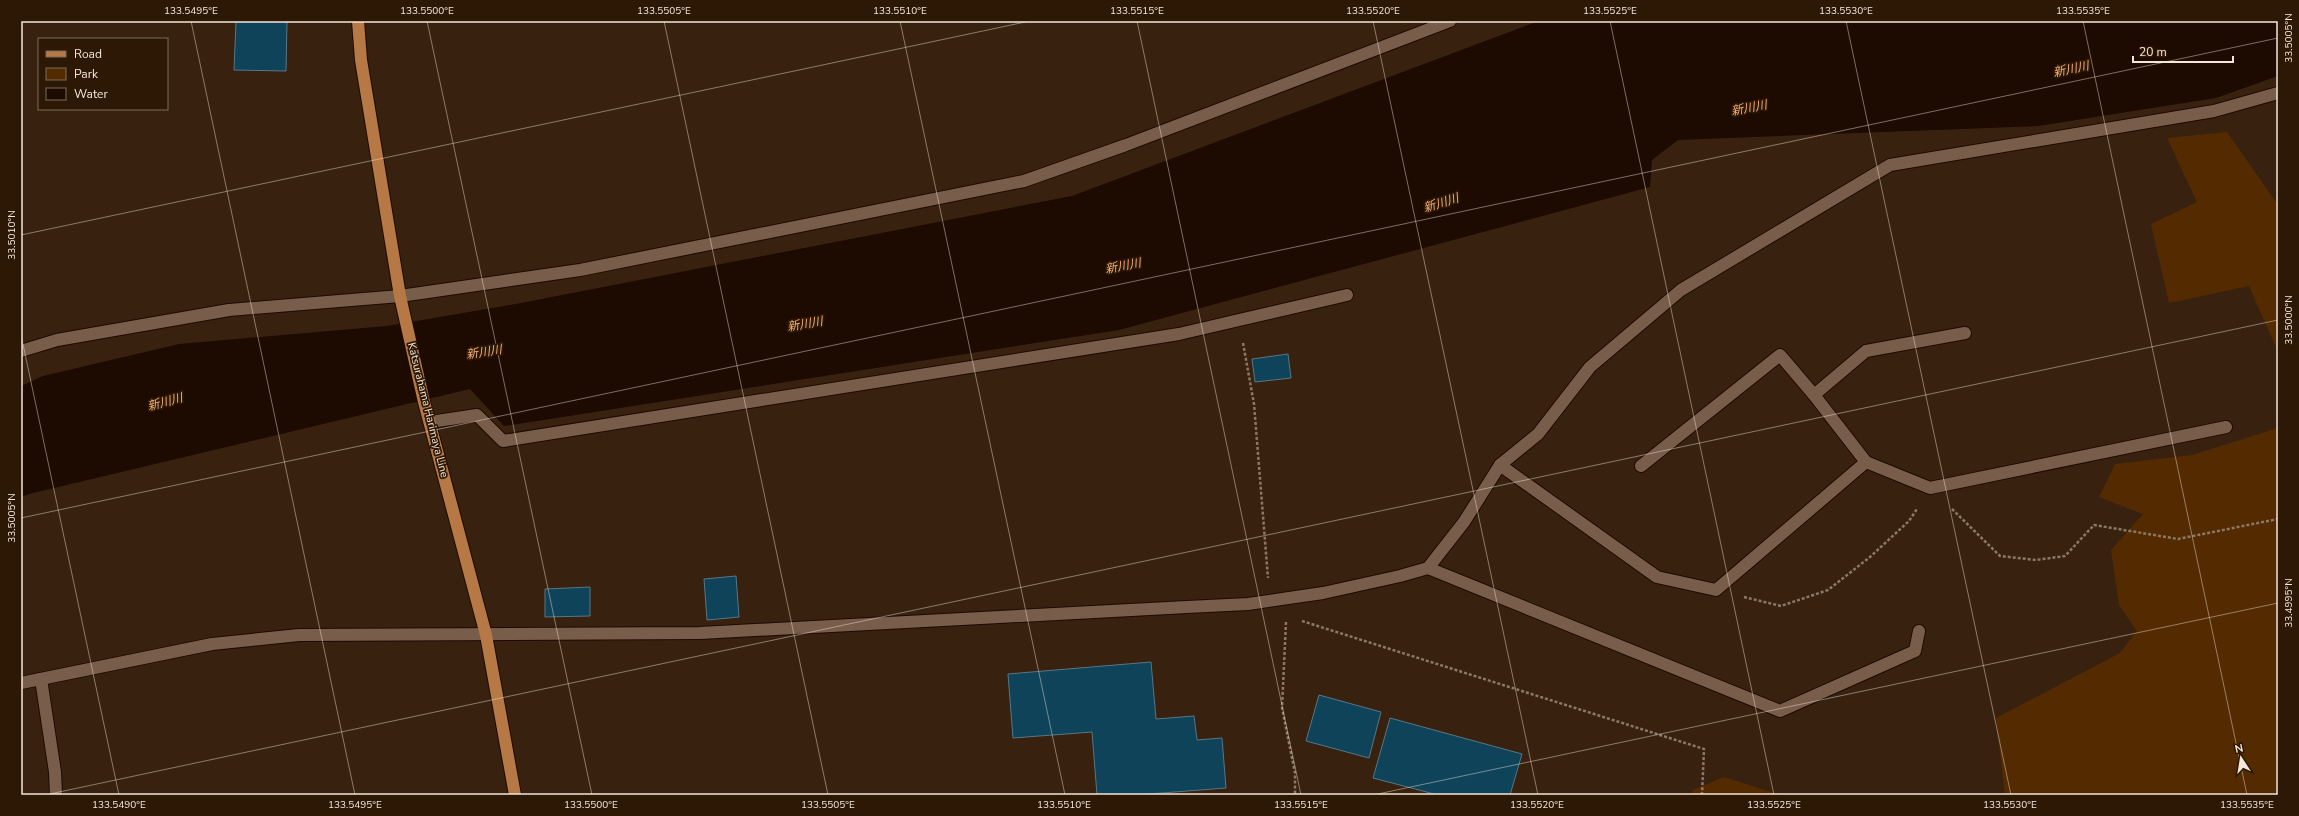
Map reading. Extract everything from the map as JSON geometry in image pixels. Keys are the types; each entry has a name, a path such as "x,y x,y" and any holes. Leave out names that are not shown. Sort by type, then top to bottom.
{"main road":[{"name":"Katsurahama Harimaya Line","path":"358,21 361,60 400,296 405,312 424,402 486,635 515,795"}],"street":[{"path":"21,351 57,340 229,310 400,296 580,270 1024,181 1126,145 1450,21"},
{"path":"21,683 212,644 299,635 486,635 700,632 1248,604 1324,593 1400,576 1428,568 1464,522 1500,465 1538,434 1590,367 1681,290 1890,164 2214,111 2278,93"},
{"path":"430,422 477,415 503,441 1172,335 1347,295"},
{"path":"1814,395 1866,351 1965,333"},
{"path":"1641,466 1780,355 1814,395 1866,462 1930,488 2226,427"},
{"path":"1500,465 1657,577 1716,590 1866,462"},
{"path":"1428,568 1780,711 1915,651 1919,631"},
{"path":"41,679 55,772 56,795"}],"path":[{"path":"1238,320 1254,404 1270,600"},
{"path":"1716,590 1781,606 1828,590 1870,557 1909,521 1930,488 2000,556 2036,560 2065,556 2094,525 2178,539 2278,519"},
{"path":"1288,598 1282,708 1295,773 1295,795"},
{"path":"1288,598 1297,619 1704,749 1702,795"}],"green space":[{"path":"2227,132 2278,205 2278,352 2249,286 2169,303 2151,224 2197,202 2167,138"},
{"path":"2278,428 2278,795 2005,795 1996,718 2120,653 2137,631 2119,605 2111,550 2143,514 2099,497 2115,464 2192,455"},
{"path":"1724,777 1781,795 1692,795 1693,790"}],"water":[{"name":"新川川","path":"1539,21 2278,21 2278,76 2216,98 2038,126 1678,140 1652,160 1650,187 1119,330 504,426 470,389 21,497 21,386 43,376 179,344 387,326 521,303 1072,196"}],"building":[{"path":"236,21 287,21 286,71 234,70"},
{"path":"1288,354 1291,378 1255,382 1252,359"},
{"path":"736,576 739,617 707,620 704,579"},
{"path":"590,587 590,616 545,617 545,589"},
{"path":"1151,662 1156,719 1194,716 1197,740 1222,738 1226,788 1136,795 1097,795 1092,732 1013,738 1008,674"},
{"path":"1319,695 1381,712 1369,758 1306,741"},
{"path":"1390,718 1522,754 1510,795 1438,795 1373,778"}]}
